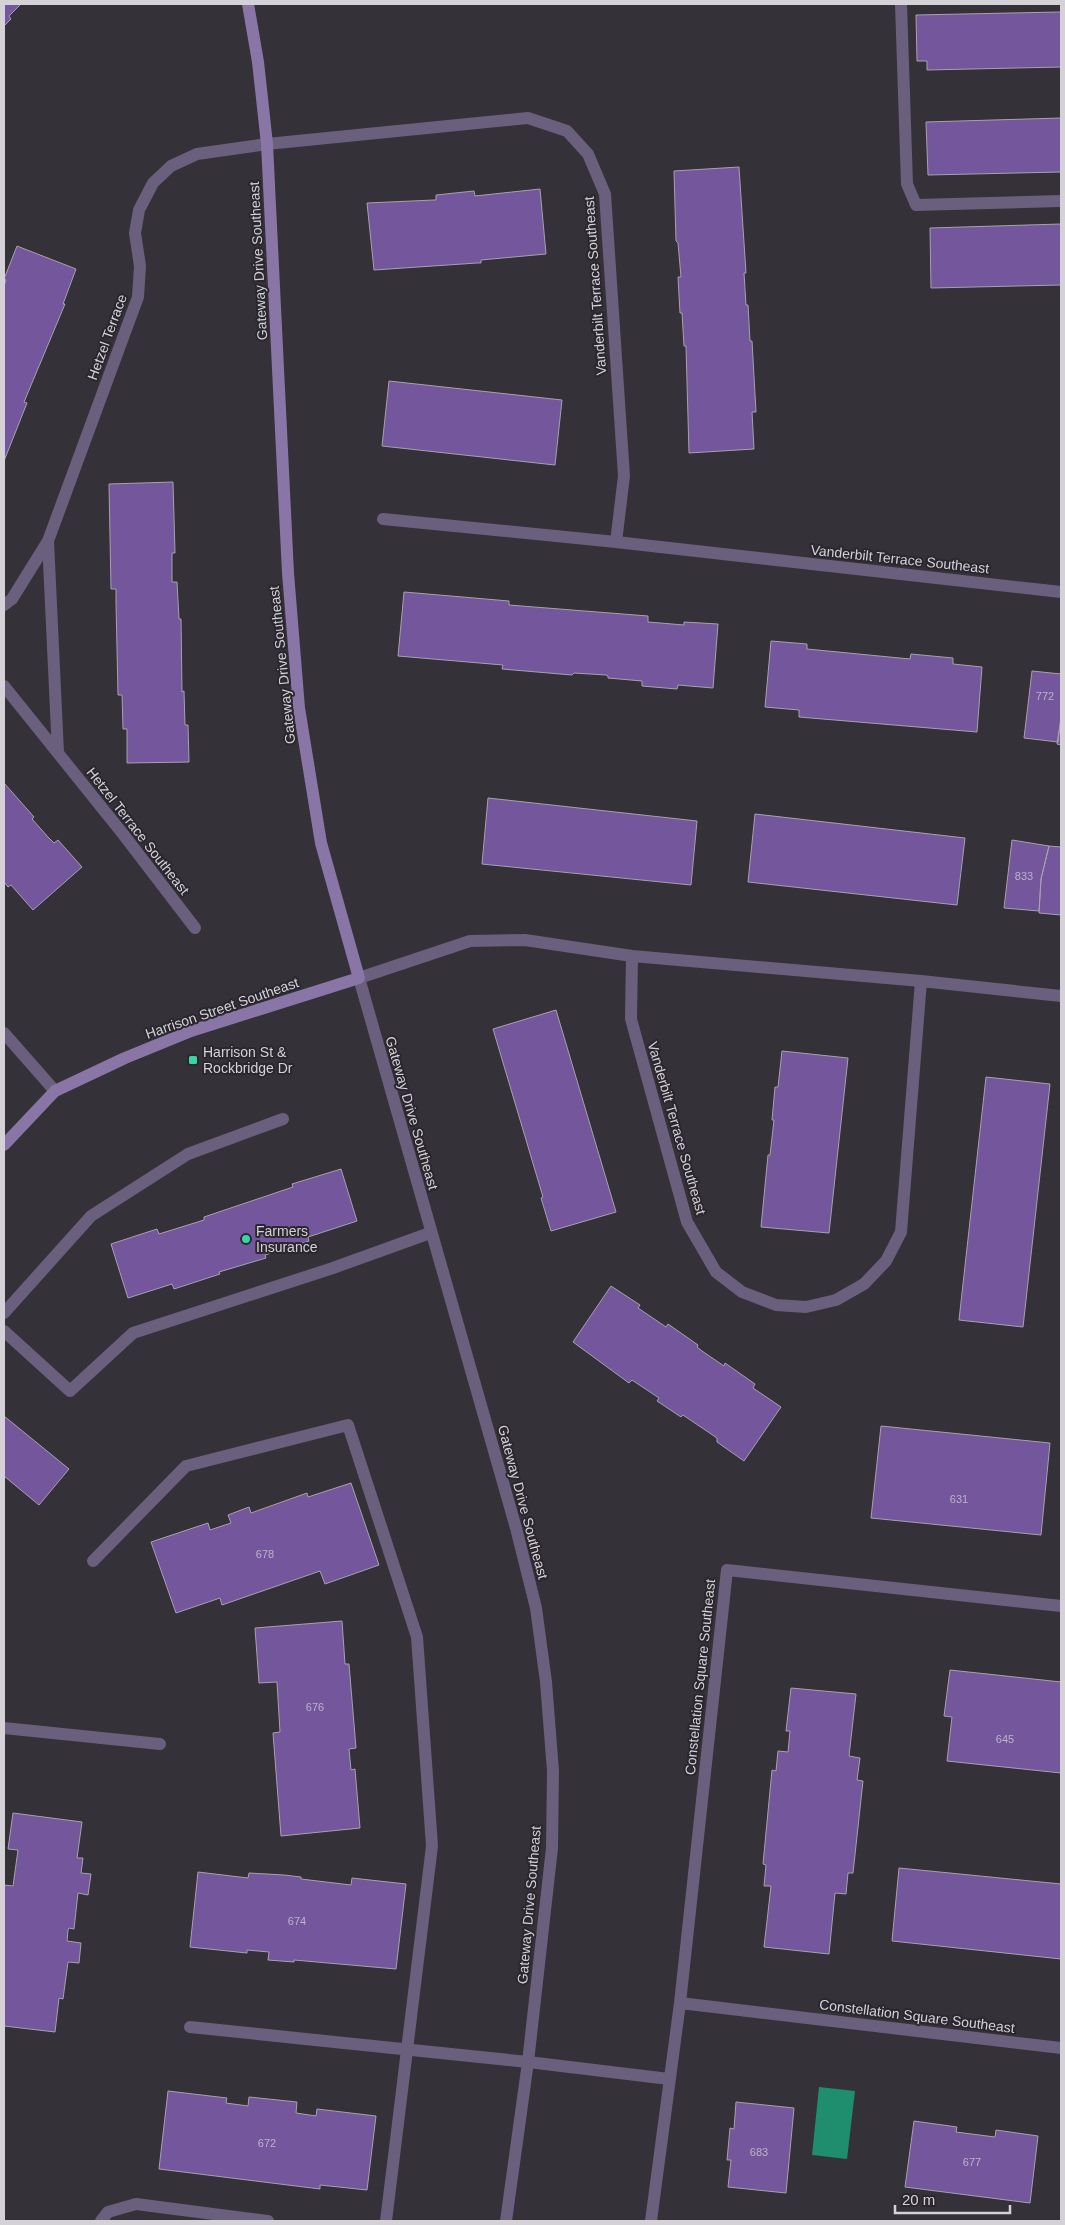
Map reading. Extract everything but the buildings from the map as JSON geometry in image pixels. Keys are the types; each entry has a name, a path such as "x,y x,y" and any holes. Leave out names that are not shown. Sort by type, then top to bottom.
{"street":[{"name":"Gateway Drive Southeast","path":"248,4 267,144 288,573 298,708 321,843 430,1233 516,1528 536,1608 546,1682 553,1771 552,1848 528,2062 506,2221"},
{"path":"902,4 907,184 916,205 1061,201"},
{"name":"Vanderbilt Terrace Southeast","path":"267,144 528,118 567,131 588,154 605,194 624,476 616,542"},
{"name":"Hetzel Terrace","path":"4,605 12,599 48,541 138,297 140,266 135,233 139,210 152,183 171,166 197,154 267,144"},
{"name":"Vanderbilt Terrace Southeast","path":"383,519 616,542 1061,592"},
{"path":"48,541 58,753"},
{"name":"Hetzel Terrace Southeast","path":"4,686 123,834 195,928"},
{"path":"359,978 470,941 525,940 632,956 921,981 1061,996"},
{"name":"Vanderbilt Terrace Southeast","path":"632,956 631,1019 687,1222 716,1272 742,1292 776,1305 806,1306 836,1300 864,1284 886,1261 901,1232 921,981"},
{"name":"Harrison Street Southeast","path":"4,1145 55,1091 125,1058 191,1031 359,978"},
{"path":"4,1033 55,1091"},
{"path":"4,1314 91,1216 188,1154 283,1119"},
{"path":"4,1331 70,1391 133,1333 333,1268 430,1233"},
{"path":"93,1561 186,1466 348,1425 417,1637 432,1846 386,2221"},
{"name":"Constellation Square Southeast","path":"651,2221 680,2003 727,1570 1061,1606"},
{"path":"4,1728 160,1744"},
{"name":"Constellation Square Southeast","path":"680,2003 1061,2048"},
{"path":"190,2027 528,2062 670,2079"},
{"path":"101,2221 108,2212 136,2204 268,2221"}],"shaded area":[{"path":"819,2087 855,2091 847,2159 812,2155"}],"place":[{"name":"Harrison St & Rockbridge Dr","path":"193,1060"},
{"name":"Farmers Insurance","path":"246,1239"}]}
